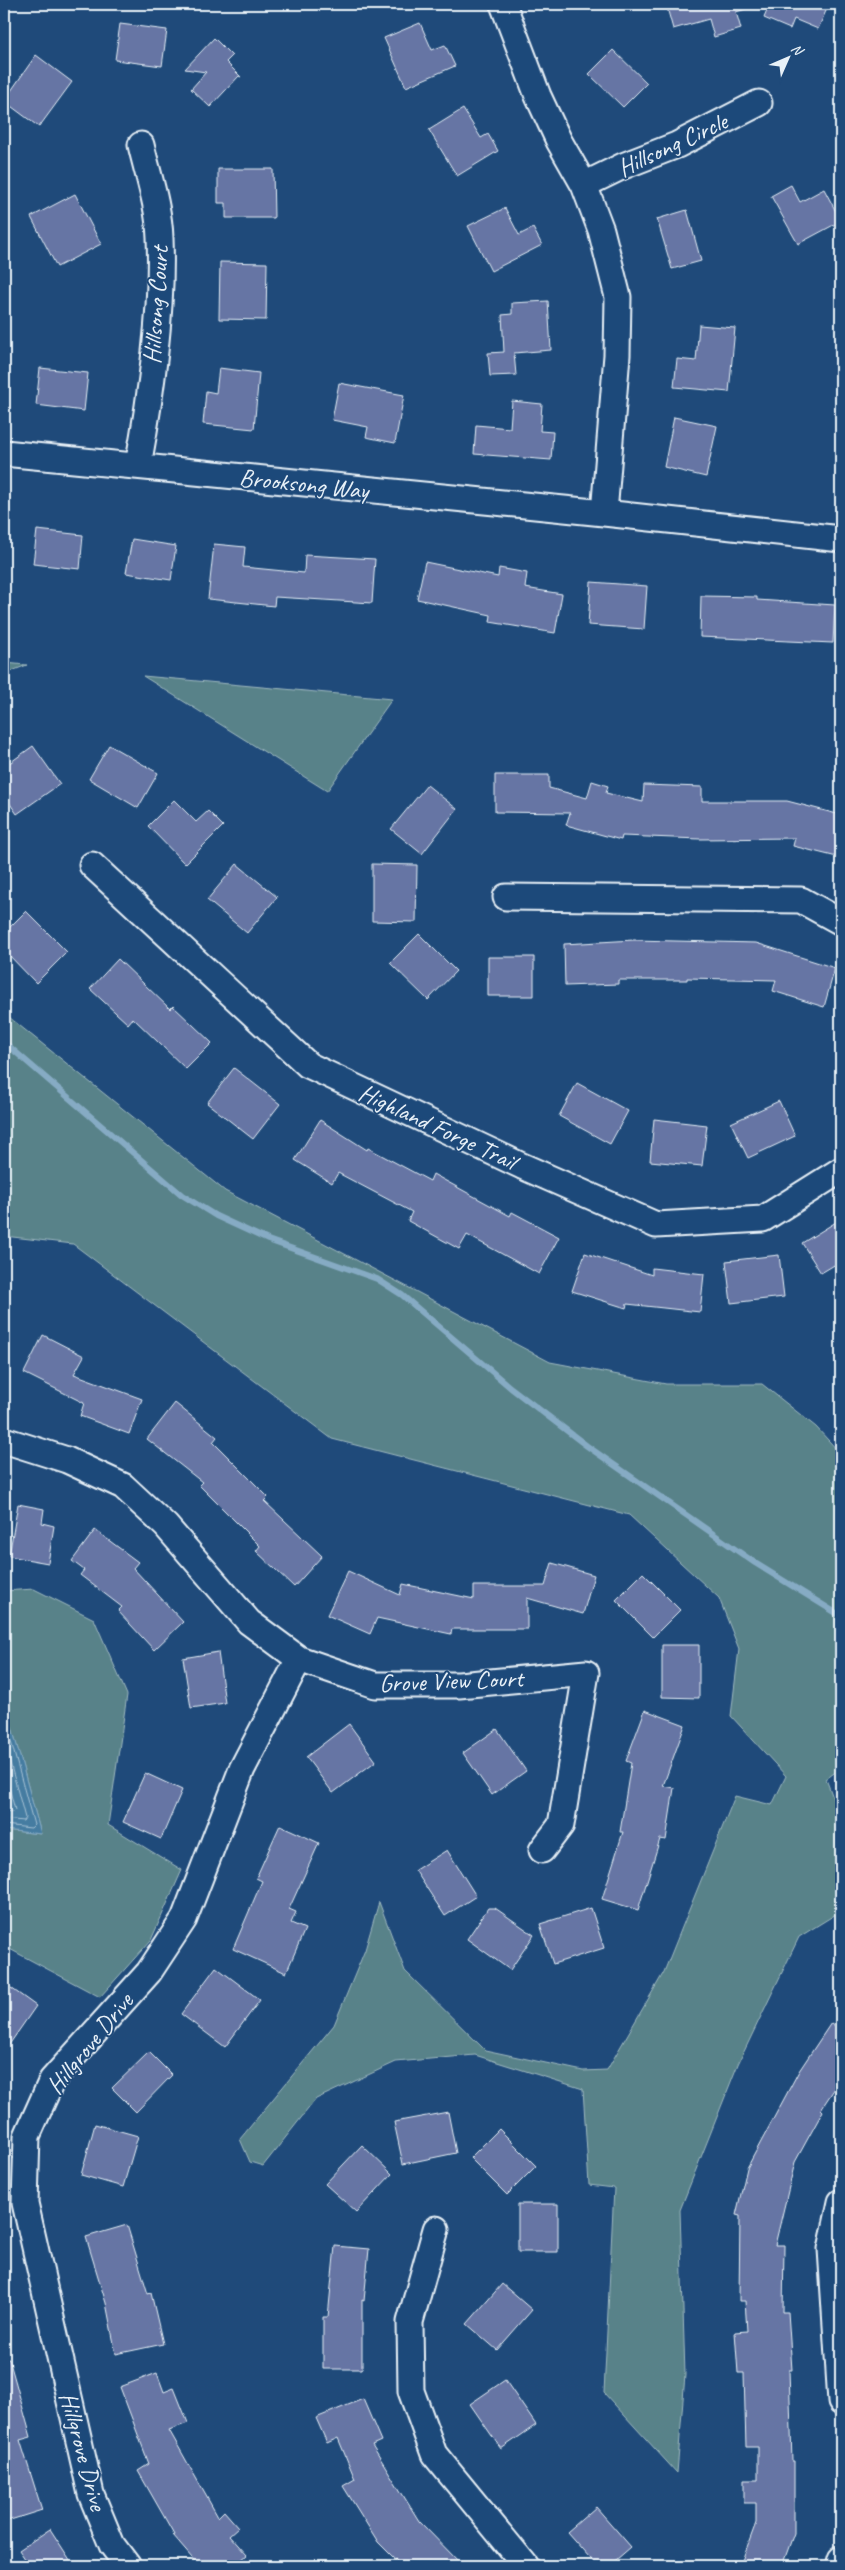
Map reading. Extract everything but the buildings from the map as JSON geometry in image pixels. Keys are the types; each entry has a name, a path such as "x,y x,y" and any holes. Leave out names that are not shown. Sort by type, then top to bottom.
{"street":[{"path":"504,4 538,96 559,141 584,185 602,230 618,297 617,355 604,513"},
{"name":"Hillsong Circle","path":"584,185 623,166 676,145 760,103"},
{"name":"Hillsong Court","path":"138,466 145,428 159,298 160,237 141,145"},
{"name":"Brooksong Way","path":"4,453 604,513 841,540"},
{"name":"Highland Forge Trail","path":"92,866 308,1065 522,1166 656,1225 763,1219 841,1170"},
{"path":"506,897 801,900 841,922"},
{"name":"Grove View Court","path":"4,1440 67,1460 123,1486 166,1526 249,1622 299,1659 375,1685 459,1685 586,1672 561,1825 542,1850"},
{"name":"Hillgrove Drive","path":"128,2566 112,2545 91,2494 26,2203 27,2136 52,2080 149,1972 184,1918 242,1769 299,1659"},
{"path":"841,2202 831,2248 841,2402"},
{"path":"436,2229 410,2322 411,2390 434,2454 526,2566"},
{"path":"839,2566 841,2559"}],"green space":[{"path":"4,663 27,665 4,674"},
{"path":"143,676 392,699 327,791"},
{"path":"4,1013 225,1191 550,1362 666,1384 762,1384 816,1427 841,1454 841,1768 826,1779 841,1819 841,1911 799,1937 738,2064 680,2210 685,2375 677,2473 604,2393 614,2188 589,2185 583,2089 475,2055 396,2062 316,2099 263,2166 250,2162 240,2139 334,2025 365,1950 379,1902 405,1971 485,2050 583,2071 607,2070 664,1972 735,1796 772,1805 786,1776 731,1716 739,1649 719,1598 629,1515 332,1439 73,1244 4,1236"},
{"path":"34,1589 94,1619 127,1695 108,1825 182,1870 151,1940 100,1997 4,1946 4,1830 41,1834 4,1698 4,1591"}],"water":[{"path":"4,1698 41,1834 4,1830"}],"waterway":[{"path":"4,1042 182,1195 216,1216 268,1240 377,1279 402,1295 511,1388 587,1446 755,1563 841,1616"}]}
